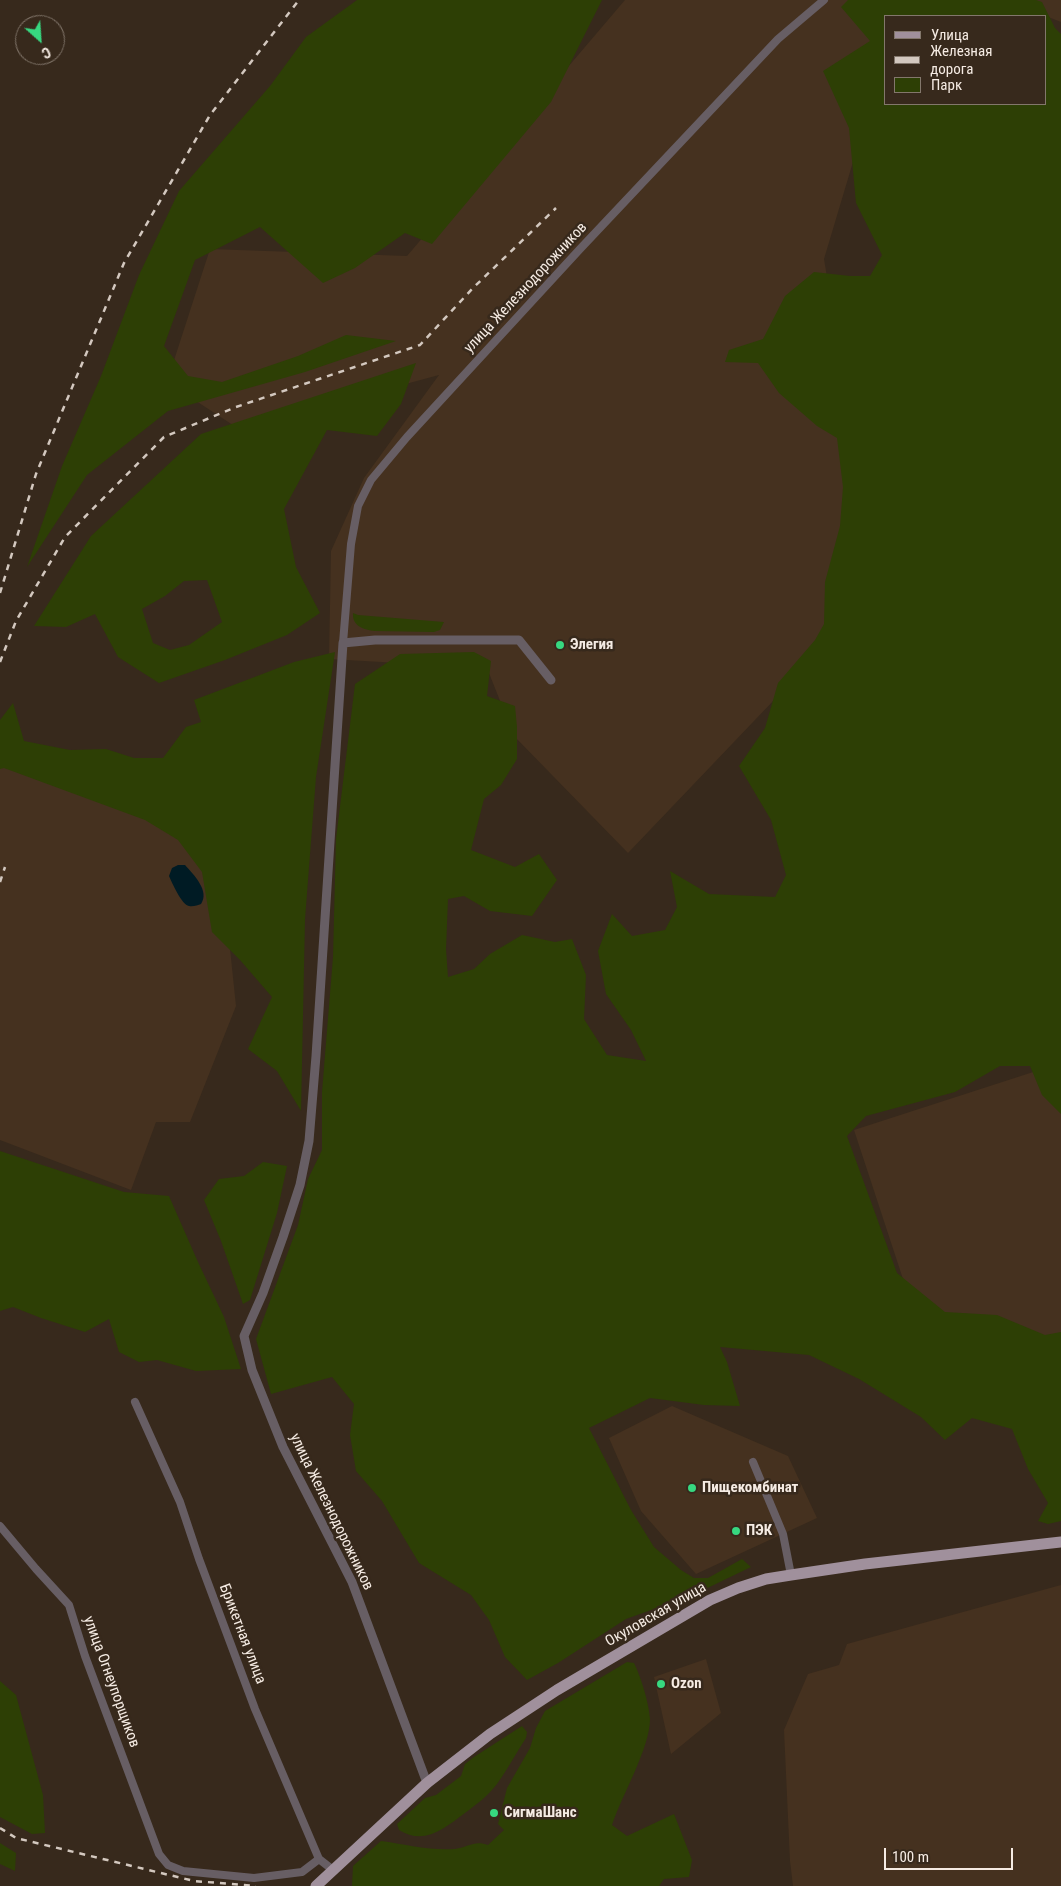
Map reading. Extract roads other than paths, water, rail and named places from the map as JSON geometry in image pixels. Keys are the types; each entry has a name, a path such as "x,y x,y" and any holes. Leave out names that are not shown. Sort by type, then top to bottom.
{"main road":[{"name":"Окуловская улица","path":"316,1886 427,1783 490,1734 557,1690 710,1600 738,1588 792,1575 865,1564 1061,1542"}],"street":[{"name":"улица Железнодорожников","path":"427,1783 352,1582 284,1447 252,1370 244,1336 263,1294 283,1237 300,1185 309,1141 343,642 351,544 358,506 371,480 566,264 778,39 824,0"},
{"path":"343,642 375,640 519,640 551,680"},
{"name":"Брикетная улица","path":"135,1402 180,1502 199,1559 256,1709 319,1859 333,1870"},
{"path":"753,1462 783,1534 792,1575"},
{"name":"улица Огнеупорщиков","path":"0,1526 36,1569 69,1604 85,1656 159,1854 168,1865 184,1871 254,1878 302,1872 319,1859"}],"water":[{"path":"178,865 185,865 200,883 204,894 201,904 189,906 183,902 169,876 172,868"}],"railway":[{"path":"0,593 36,474 124,263 210,115 299,0"},
{"path":"0,662 16,621 65,537 164,437 236,407 420,345 473,288 556,208"},
{"path":"0,882 5,867"},
{"path":"0,1828 16,1838 194,1881 256,1886"}],"place":[{"name":"Элегия","path":"560,645"},
{"name":"Пищекомбинат","path":"692,1488"},
{"name":"ПЭК","path":"736,1531"},
{"name":"Ozon","path":"661,1684"},
{"name":"СигмаШанс","path":"494,1813"}]}
